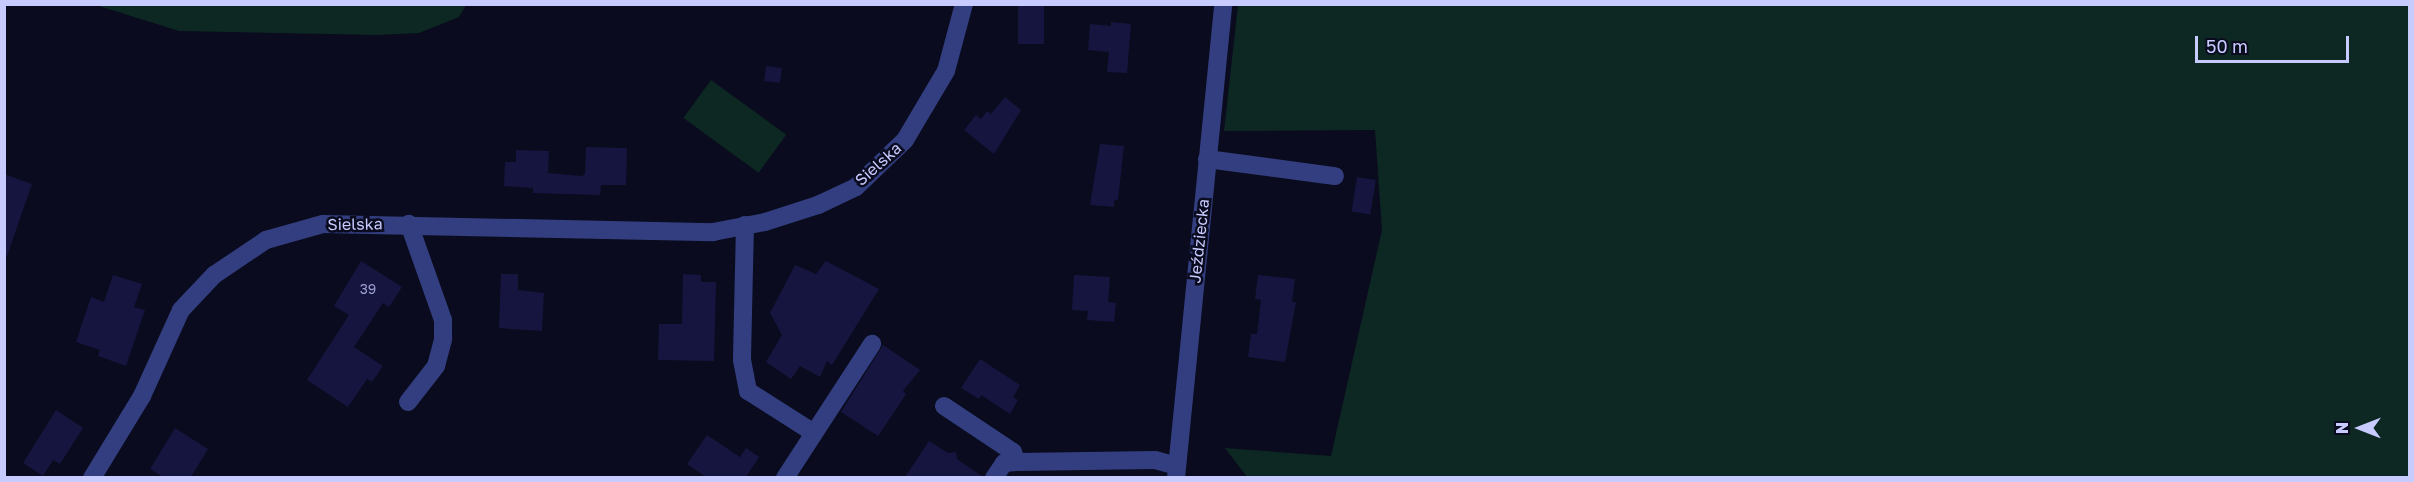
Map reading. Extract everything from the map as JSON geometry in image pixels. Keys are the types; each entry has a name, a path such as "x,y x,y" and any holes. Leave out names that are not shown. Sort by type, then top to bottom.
{"street":[{"name":"Sielska","path":"92,477 142,396 181,310 214,275 266,240 323,224 713,232 818,205 856,187 905,140 946,71 964,4"},
{"name":"Jeździecka","path":"1177,472 1223,4"},
{"path":"1207,159 1335,176"},
{"path":"408,402 436,366 443,339 443,320 409,224"},
{"path":"745,225 742,360 748,391 814,433"},
{"path":"784,477 872,344"},
{"path":"944,406 1013,452 1016,462"},
{"path":"994,477 1004,463 1016,462 1155,460 1177,472"}],"green space":[{"path":"96,5 466,5 459,17 419,33 377,35 179,31"},
{"path":"1238,5 2409,5 2409,477 1247,477 1225,448 1331,456 1382,230 1375,130 1224,131"},
{"path":"711,80 786,135 759,173 683,118"}],"building":[{"path":"1018,4 1044,4 1044,44 1018,44"},
{"path":"1111,22 1131,24 1127,73 1107,72 1109,52 1088,50 1090,24 1111,26"},
{"path":"766,66 782,68 780,83 764,81"},
{"path":"1005,97 1021,110 994,154 964,130 976,115 981,119 987,111 991,114"},
{"path":"1100,144 1124,146 1118,200 1114,200 1114,207 1090,205"},
{"path":"586,147 627,148 626,185 601,185 600,195 533,193 533,188 504,186 505,162 516,162 516,150 549,151 548,173 582,176 585,174"},
{"path":"4,174 32,184 7,256 4,256"},
{"path":"1357,177 1376,180 1370,215 1352,212"},
{"path":"361,261 402,287 389,307 383,303 354,347 383,366 372,382 367,379 348,407 307,380 349,315 334,306"},
{"path":"826,261 879,289 832,365 827,361 820,377 800,366 791,379 766,362 782,335 770,313 795,265 816,274"},
{"path":"501,274 518,274 518,290 544,293 542,331 499,328"},
{"path":"683,274 701,275 701,282 716,282 714,361 658,360 659,324 682,324"},
{"path":"113,275 142,284 134,307 145,310 126,366 98,356 100,350 76,342 91,297 104,302"},
{"path":"1074,275 1110,277 1108,302 1116,303 1114,322 1087,320 1088,311 1072,310"},
{"path":"1258,275 1295,279 1292,302 1296,302 1285,362 1248,357 1251,334 1257,334 1261,300 1255,299"},
{"path":"883,345 920,370 903,391 906,394 878,436 841,412"},
{"path":"980,359 1020,385 1013,397 1018,400 1010,414 981,395 979,399 961,388"},
{"path":"56,410 83,428 60,464 53,460 43,476 23,463"},
{"path":"175,428 208,449 191,477 163,477 150,469"},
{"path":"707,435 740,457 746,448 759,457 746,477 706,477 687,464"},
{"path":"929,441 948,453 956,452 957,459 983,477 905,477"}]}
